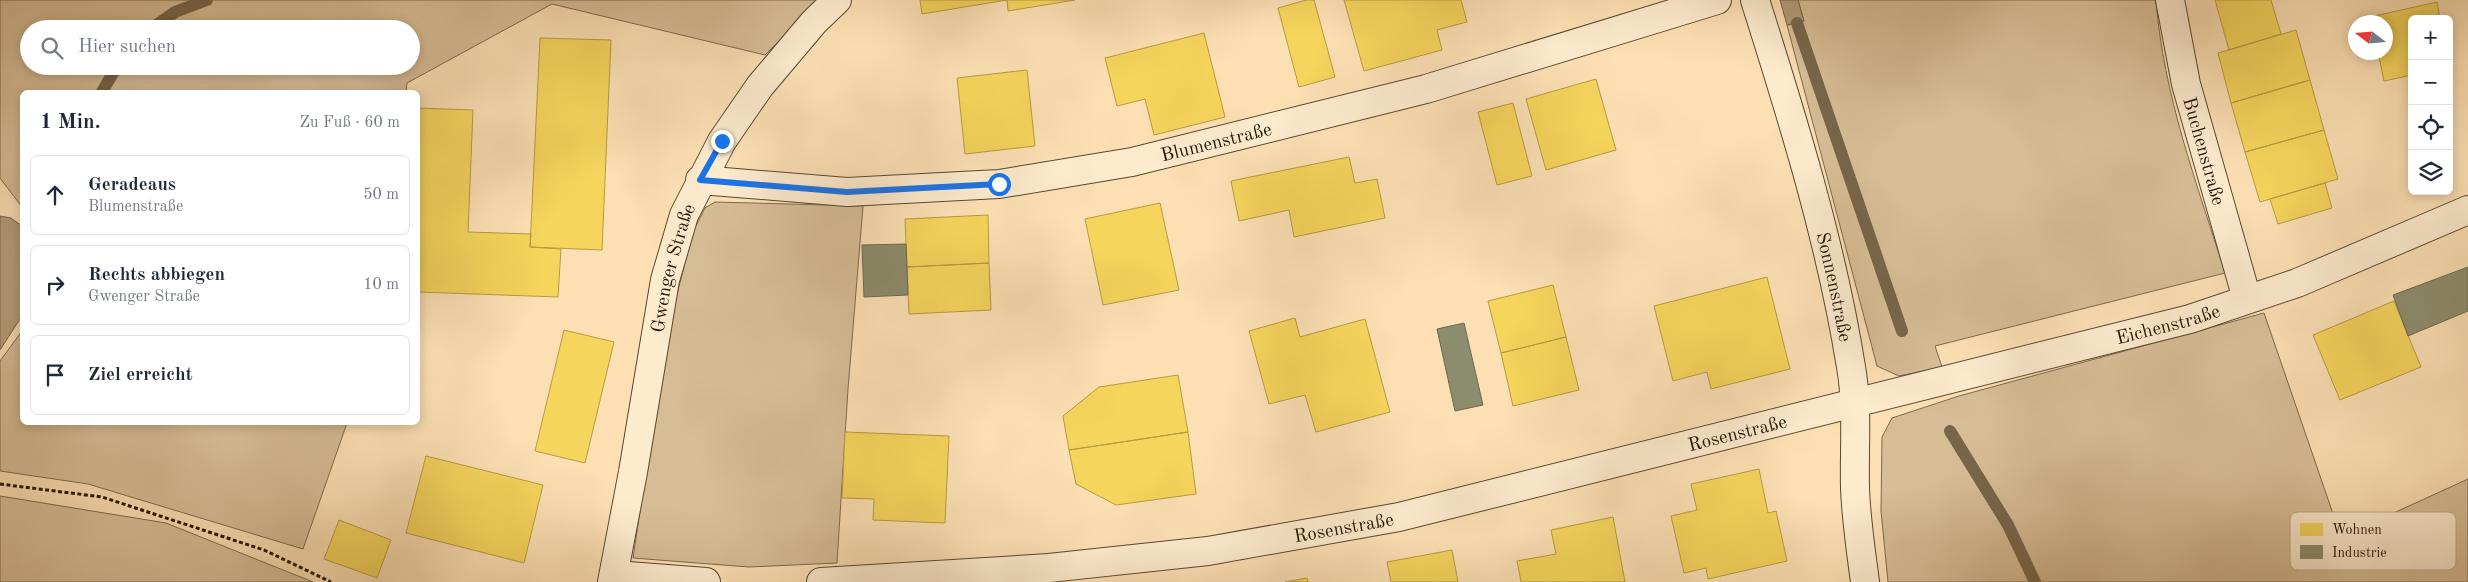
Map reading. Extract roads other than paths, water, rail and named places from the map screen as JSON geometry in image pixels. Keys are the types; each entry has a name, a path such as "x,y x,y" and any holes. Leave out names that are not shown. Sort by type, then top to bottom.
{"street":[{"name":"Gwenger Straße","path":"614,578 665,280 684,215 700,180 722,141 760,86 814,22 837,0"},
{"name":"Blumenstraße","path":"700,180 847,192 999,184 1132,162 1426,89 1717,0"},
{"name":"Sonnenstraße","path":"1755,0 1786,100 1836,292 1856,402 1855,489 1865,582"},
{"name":"Buchenstraße","path":"2170,0 2186,84 2247,299"},
{"name":"Eichenstraße","path":"1856,402 2190,319 2297,283 2468,210"},
{"name":"Rosenstraße","path":"821,582 1049,568 1208,552 1399,517 1856,402"},
{"path":"614,578 706,582"}],"waterway":[{"path":"164,20 175,12 207,0"},
{"path":"1797,23 1902,331"},
{"path":"103,90 112,75"},
{"path":"1950,431 2008,525 2035,582"}]}
